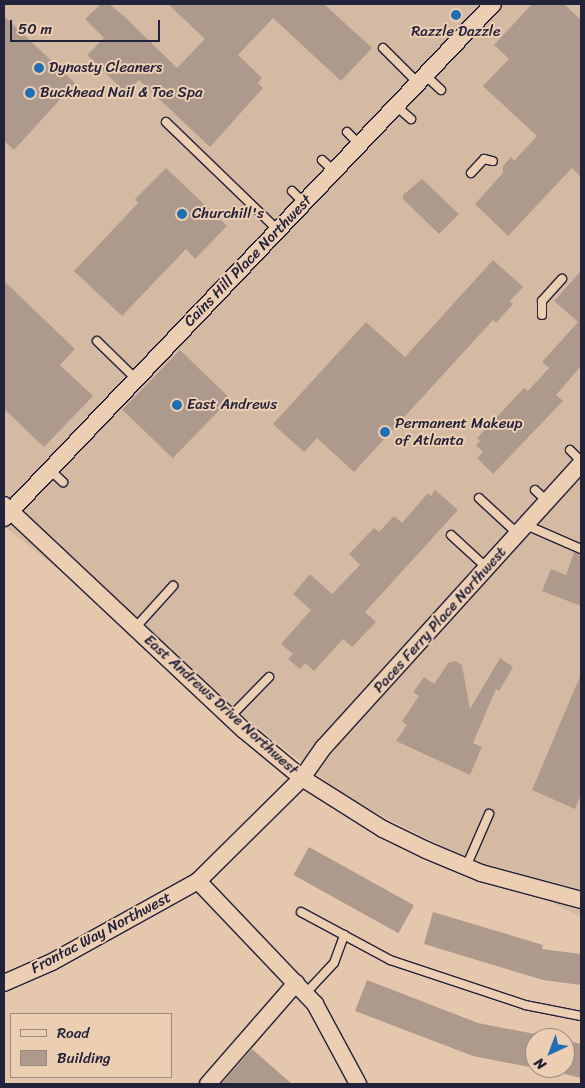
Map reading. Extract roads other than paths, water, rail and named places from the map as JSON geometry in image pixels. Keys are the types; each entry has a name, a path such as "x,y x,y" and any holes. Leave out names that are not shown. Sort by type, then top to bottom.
{"street":[{"name":"Cains Hill Place Northwest","path":"6,511 50,470 278,230 298,197 328,166 359,144 493,4"},
{"name":"Paces Ferry Place Northwest","path":"198,881 302,778 324,747 522,530 581,462"},
{"name":"East Andrews Drive Northwest","path":"6,511 230,717 302,778 383,829 466,867 527,887 581,900"},
{"name":"Frontac Way Northwest","path":"4,983 52,962 198,881"},
{"path":"198,881 316,1004 358,1084"},
{"path":"208,1084 301,988"}],"lane":[{"path":"383,48 422,79 440,90"},
{"path":"396,106 411,119"},
{"path":"166,122 278,230"},
{"path":"347,132 359,144"},
{"path":"471,173 484,159 493,161"},
{"path":"542,315 542,301 562,279"},
{"path":"97,341 136,379"},
{"path":"570,450 581,462"},
{"path":"50,470 63,482"},
{"path":"535,490 547,501"},
{"path":"479,498 522,530 581,549"},
{"path":"451,535 487,568"},
{"path":"135,628 173,586"},
{"path":"230,717 269,677"},
{"path":"466,867 489,814"},
{"path":"301,912 390,960 516,1002 581,1016"},
{"path":"301,988 334,963 344,935"}],"place":[{"name":"Razzle Dazzle","path":"456,15"},
{"name":"Dynasty Cleaners","path":"39,68"},
{"name":"Buckhead Nail & Toe Spa","path":"30,93"},
{"name":"Churchill's","path":"182,214"},
{"name":"East Andrews","path":"177,405"},
{"name":"Permanent Makeup of Atlanta","path":"385,432"}]}
